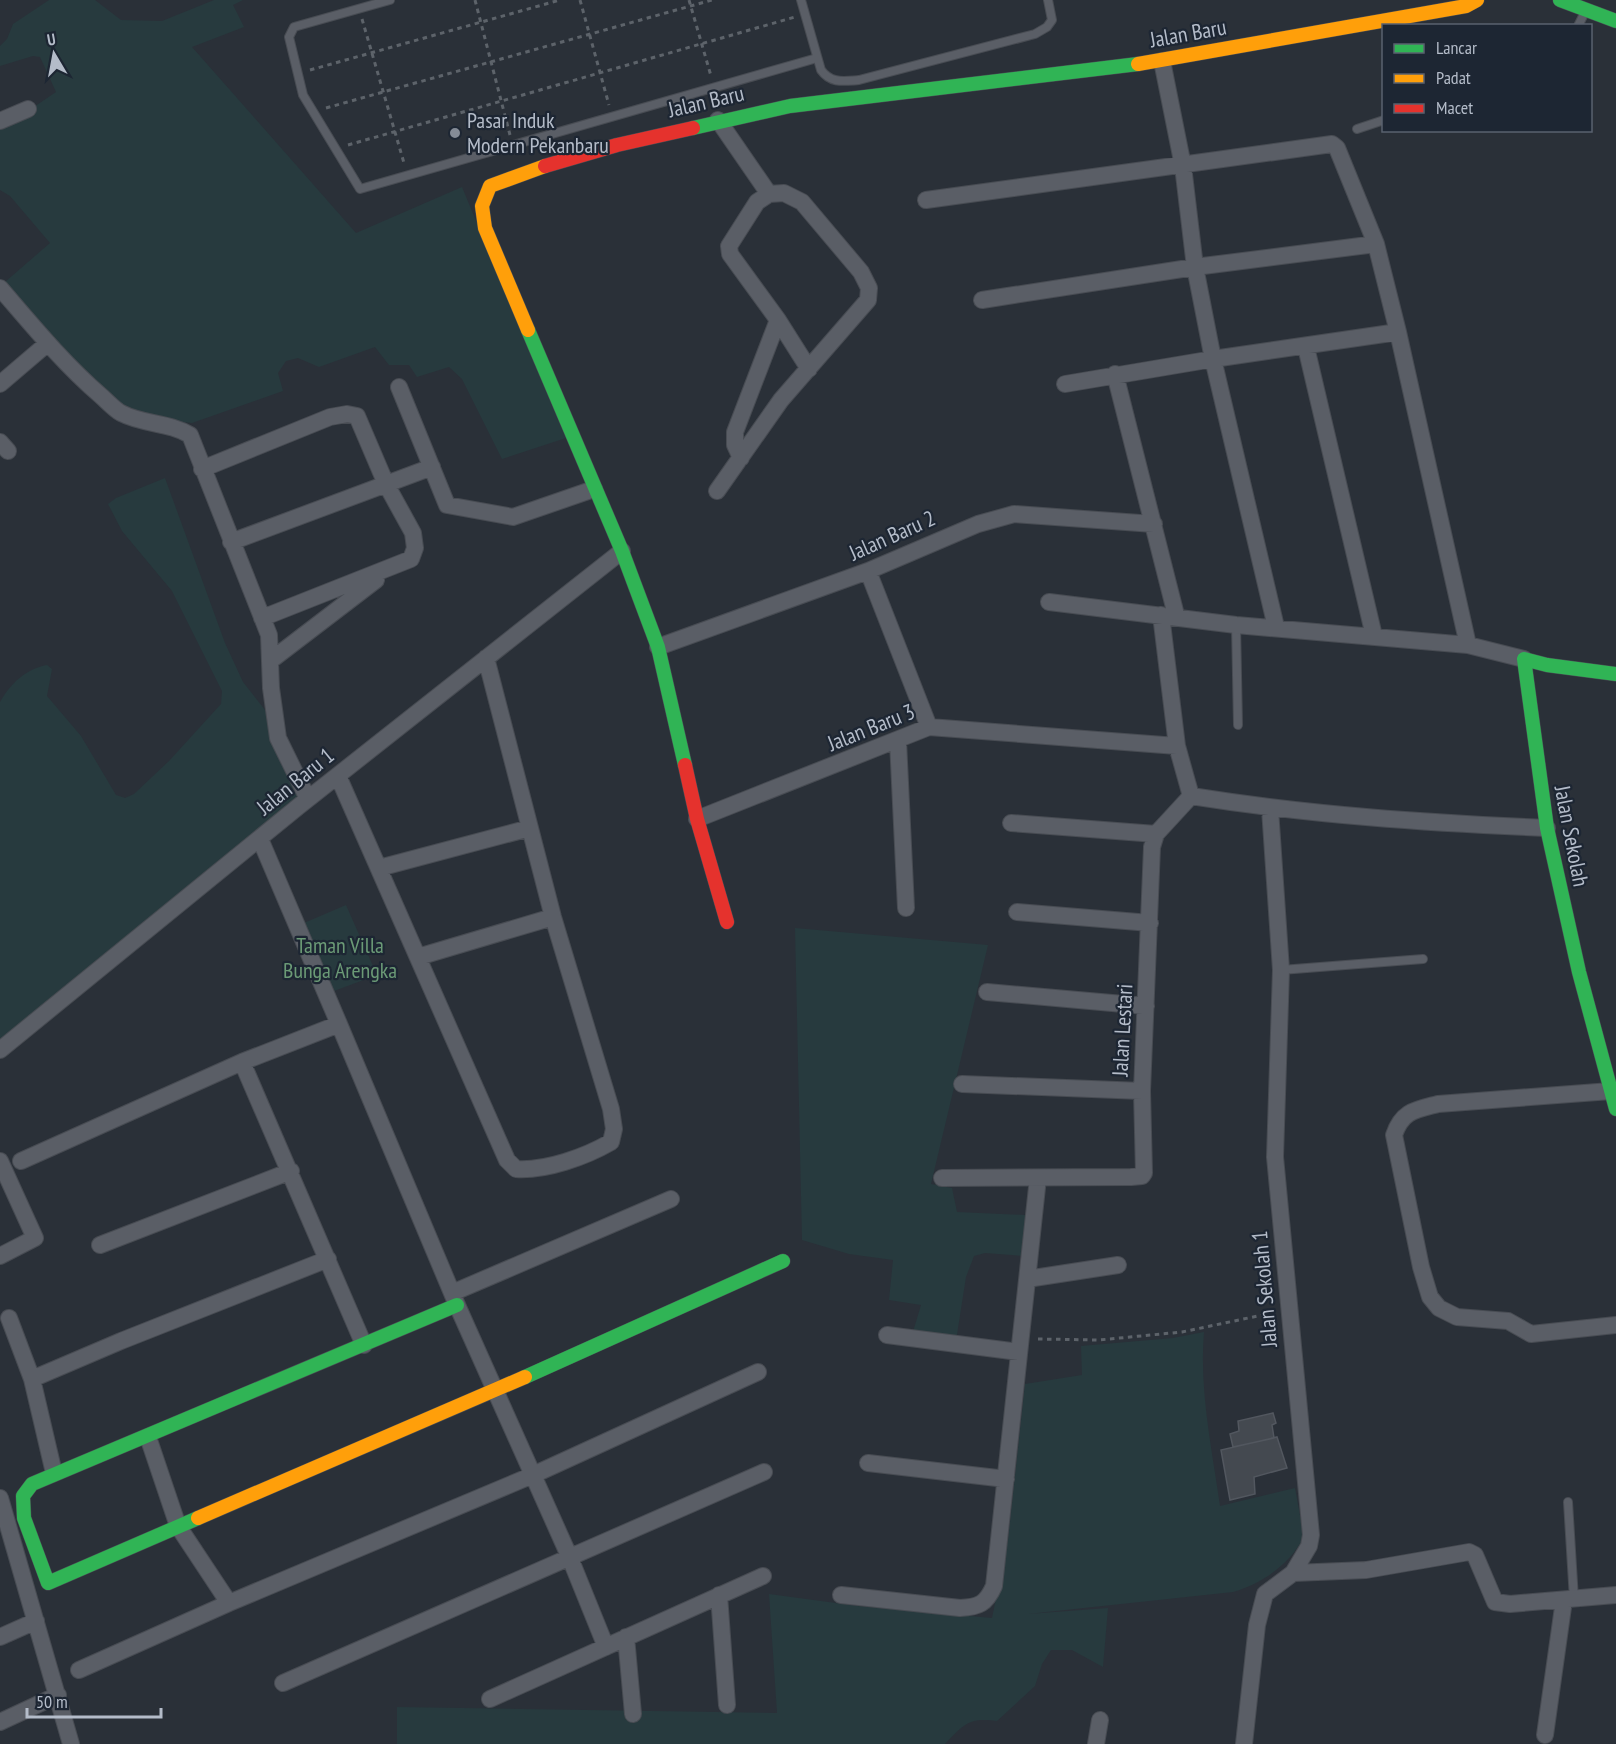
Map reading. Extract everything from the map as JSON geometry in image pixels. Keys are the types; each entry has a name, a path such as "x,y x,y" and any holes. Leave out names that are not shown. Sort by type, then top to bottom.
{"street":[{"name":"Jalan Baru","path":"727,922 697,819 658,647 622,551 485,228 482,206 490,186 519,174 617,145 718,120 789,106 1162,61 1431,5 1466,6 1477,0"},
{"path":"1560,0 1590,5 1616,21"},
{"path":"1162,61 1183,166 1196,267 1213,359 1276,627"},
{"path":"0,121 28,110"},
{"path":"718,120 769,194"},
{"path":"926,200 1332,144 1337,148 1376,244 1468,645"},
{"path":"717,491 781,400 809,369 868,300 869,288 856,265 802,202 784,193 769,194 757,202 729,246 730,254 778,320 809,369"},
{"path":"982,300 1196,267 1376,244"},
{"path":"0,288 48,343 89,385 120,412 150,424 175,426 190,435 268,635 278,738 308,799"},
{"path":"741,458 735,445 735,432 778,320"},
{"path":"1065,384 1115,374 1398,332"},
{"path":"0,384 48,343"},
{"path":"1305,347 1374,636"},
{"path":"1115,374 1154,524 1169,615 1177,746 1191,796"},
{"path":"399,387 447,505 513,517 594,489"},
{"path":"202,469 330,417 347,414 357,416 386,484 413,533 415,548 411,558 391,569 262,618"},
{"path":"231,542 432,467"},
{"name":"Jalan Baru 2","path":"658,647 868,572 950,534 1014,514 1154,524"},
{"name":"Jalan Baru 1","path":"0,1050 308,799 622,551"},
{"path":"270,661 391,569"},
{"path":"868,572 929,727"},
{"path":"1049,602 1236,624 1468,645 1547,665 1616,674"},
{"path":"338,776 507,1160 516,1169 545,1167 611,1142 614,1129 611,1109 553,917 486,658"},
{"name":"Jalan Sekolah","path":"1524,659 1547,828 1579,972 1616,1109"},
{"name":"Jalan Baru 3","path":"697,819 929,727 1177,746"},
{"path":"898,741 906,908"},
{"path":"1191,796 1270,809 1398,821 1547,828"},
{"path":"1011,823 1156,834 1191,796"},
{"name":"Jalan Sekolah 1","path":"1244,1744 1257,1625 1265,1594 1293,1573 1309,1546 1311,1535 1275,1157 1281,970 1270,809"},
{"path":"379,868 530,828"},
{"name":"Jalan Lestari","path":"1038,1178 1142,1176 1145,1170 1142,1091 1152,847 1156,834"},
{"path":"260,840 454,1299 534,1475 606,1647"},
{"path":"1017,912 1150,923"},
{"path":"418,957 553,917"},
{"path":"987,992 1146,1006"},
{"path":"21,1161 242,1062 339,1024"},
{"path":"242,1062 291,1171 364,1345"},
{"path":"962,1084 1142,1091"},
{"path":"1611,1091 1438,1104 1413,1110 1399,1120 1395,1135 1421,1267 1430,1297 1439,1308 1457,1317 1508,1321 1531,1334 1616,1325"},
{"path":"0,1161 35,1238 0,1256"},
{"path":"100,1245 291,1171"},
{"path":"841,1595 960,1608 977,1607 988,1600 994,1586 1038,1178 942,1178"},
{"path":"671,1199 454,1299 364,1345 32,1484 23,1496 24,1518 48,1583 495,1390 783,1261"},
{"path":"32,1379 328,1259"},
{"path":"1027,1279 1118,1265"},
{"path":"9,1318 32,1379 54,1473"},
{"path":"887,1335 1019,1346"},
{"path":"79,1670 229,1603 534,1475 758,1372"},
{"path":"148,1437 178,1526 229,1603"},
{"path":"868,1463 1006,1479"},
{"path":"283,1683 764,1472"},
{"path":"0,1498 6,1545 36,1621 71,1744"},
{"path":"1293,1573 1366,1570 1469,1552 1475,1555 1495,1602 1510,1604 1616,1595"},
{"path":"490,1699 763,1576"},
{"path":"719,1595 727,1705"},
{"path":"1545,1735 1569,1599"},
{"path":"0,1637 36,1621"},
{"path":"626,1637 633,1714"},
{"path":"0,1722 58,1695"},
{"path":"1096,1744 1100,1720"}],"lane":[{"path":"390,0 294,27 289,37 303,95 360,189 817,58"},
{"path":"801,0 817,58 825,76 833,80 859,80 1035,34 1047,27 1052,20 1048,0"},
{"path":"1579,24 1590,5"},
{"path":"1358,129 1382,120"},
{"path":"1236,624 1238,725"},
{"path":"1281,970 1423,959"},
{"path":"1568,1502 1569,1599"}],"path":[{"path":"475,0 512,146"},
{"path":"297,74 560,0"},
{"path":"580,0 612,117"},
{"path":"689,0 714,88"},
{"path":"312,112 712,0"},
{"path":"359,9 393,132 408,175"},
{"path":"335,148 805,15"},
{"path":"1019,1346 1182,1332 1288,1310"}],"green space":[{"path":"49,0 95,0 121,20 162,21 214,0 243,0 233,5 244,27 192,47 356,233 462,187 566,438 502,459 462,379 449,367 417,377 409,365 389,365 375,347 319,367 298,358 286,361 278,373 283,391 192,423 151,419 126,409 70,356 5,282 50,243 10,196 0,190 0,130 56,92 40,57 33,56 0,66 0,46 7,39 13,24"},
{"path":"165,478 225,643 243,682 269,715 301,797 0,1043 0,702 4,695 26,673 47,665 52,669 47,696 81,736 116,795 125,798 134,794 169,761 221,704 222,691 172,591 122,531 108,504 116,498"},
{"name":"Taman Villa Bunga Arengka","path":"346,905 377,975 326,994 297,926"},
{"path":"795,928 988,945 931,1184 952,1188 957,1212 1026,1215 1024,1256 985,1253 974,1256 966,1277 956,1341 912,1335 921,1305 889,1300 893,1260 849,1254 802,1240"},
{"path":"1204,1332 1205,1398 1220,1506 1295,1488 1304,1537 1291,1556 1274,1572 1255,1584 1233,1592 1028,1614 1108,1608 1103,1667 1072,1650 1051,1650 1042,1664 1035,1686 997,1721 973,1721 957,1731 945,1744 397,1744 397,1707 777,1713 769,1594 858,1606 992,1618 1008,1540 1025,1384 1082,1375 1081,1346 1173,1338"}],"building":[{"path":"1273,1413 1276,1423 1272,1425 1274,1438 1233,1447 1230,1434 1239,1431 1238,1421"},
{"path":"1277,1437 1287,1468 1254,1477 1255,1494 1230,1500 1221,1450"}],"traffic: fast":[{"path":"1560,0 1616,21"},
{"path":"693,128 790,106 1138,64"},
{"path":"528,330 622,551 658,647 685,765"},
{"path":"1616,674 1547,665 1524,659 1547,828 1579,972 1616,1109"},
{"path":"525,1377 783,1261"},
{"path":"198,1518 48,1583 24,1518 23,1496 32,1484 457,1305"}],"traffic: slow":[{"path":"1138,64 1466,6 1477,0"},
{"path":"528,330 485,228 482,206 490,186 545,166"},
{"path":"198,1518 525,1377"}],"traffic: jam":[{"path":"545,166 617,145 693,128"},
{"path":"685,765 697,819 727,922"}],"place":[{"name":"Pasar Induk Modern Pekanbaru","path":"455,133"}]}
